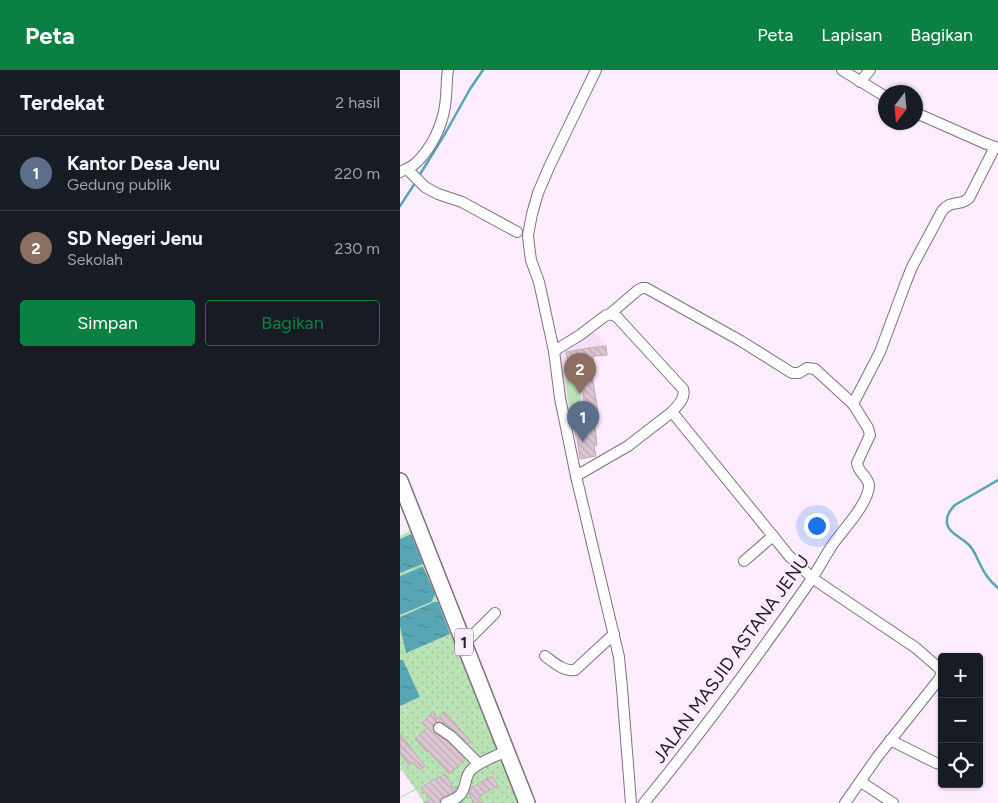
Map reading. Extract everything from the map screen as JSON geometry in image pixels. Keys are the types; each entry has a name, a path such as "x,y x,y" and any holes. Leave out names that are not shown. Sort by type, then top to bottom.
{"highway":[{"name":"1","path":"400,481 527,803"}],"street":[{"path":"448,70 442,124 418,162 405,171 425,187 438,194 462,202 516,232"},
{"path":"596,70 543,181 534,204 528,240 530,256 539,282 554,351 560,398 576,476 614,634 621,672 631,803"},
{"path":"842,70 878,92"},
{"path":"860,82 870,70"},
{"path":"554,351 610,314 638,290 646,288 741,341 792,373 799,374 807,368 815,369 853,404 876,362 912,267 942,211 948,205 966,201 969,198 996,148 923,116"},
{"path":"576,476 628,446 672,412 682,399 684,393 683,389 618,317 610,314"},
{"name":"JALAN MASJID ASTANA JENU","path":"644,803 713,716 863,503 869,486 867,479 857,464 870,435 868,428 853,404"},
{"path":"672,412 789,556 812,578 916,648 940,669 940,678 890,740 845,803"},
{"path":"744,561 773,536"},
{"path":"464,644 495,613"},
{"path":"545,656 570,671 575,670 614,634"},
{"path":"439,728 452,737 479,764"},
{"path":"890,740 938,763"},
{"path":"446,803 461,794 471,770 506,751"},
{"path":"861,782 893,803"}],"shaded area":[{"path":"593,331 606,345 608,355 593,357 596,370 592,371 600,418 569,423 557,358"}],"green space":[{"path":"578,378 582,408 570,410 565,380"},
{"path":"400,504 519,803 424,803 416,790 400,798 415,789 402,770 400,771 400,706 420,697 402,660 400,660 400,627 406,652 450,634 438,602 400,617 400,615 431,602 421,567 400,576 400,573 422,564 411,534 400,539 400,536 410,531"}],"water":[{"path":"411,534 423,564 400,573 400,539"},
{"path":"423,567 435,594 433,599 431,602 400,615 400,576"},
{"path":"438,602 450,634 406,653 400,627 400,617"},
{"path":"400,660 403,660 420,697 400,706"}],"building":[{"path":"606,346 607,355 593,356 595,369 591,370 599,418 594,418 597,445 594,446 596,456 580,459 574,427 577,426 575,417 586,415 580,372 568,374 565,363 568,362 566,352"},
{"path":"434,711 436,720 445,712 471,742 468,744 456,731 442,722 437,722 433,725 435,733 448,742 465,760 449,774 415,739 427,728 422,723"},
{"path":"400,734 425,766 420,770 413,762 409,765 400,753"},
{"path":"445,774 453,788 457,786 456,789 441,798 439,803 424,803 431,799 421,788"},
{"path":"492,776 498,786 479,797 483,803 474,803 469,794 471,788"}],"waterway":[{"path":"419,176 483,70"},
{"path":"400,206 415,183"},
{"path":"998,480 955,505 949,513 947,520 950,530 971,547 986,575 998,588"}],"place":[{"name":"SD Negeri Jenu","path":"580,394"},
{"name":"Kantor Desa Jenu","path":"583,442"}]}
